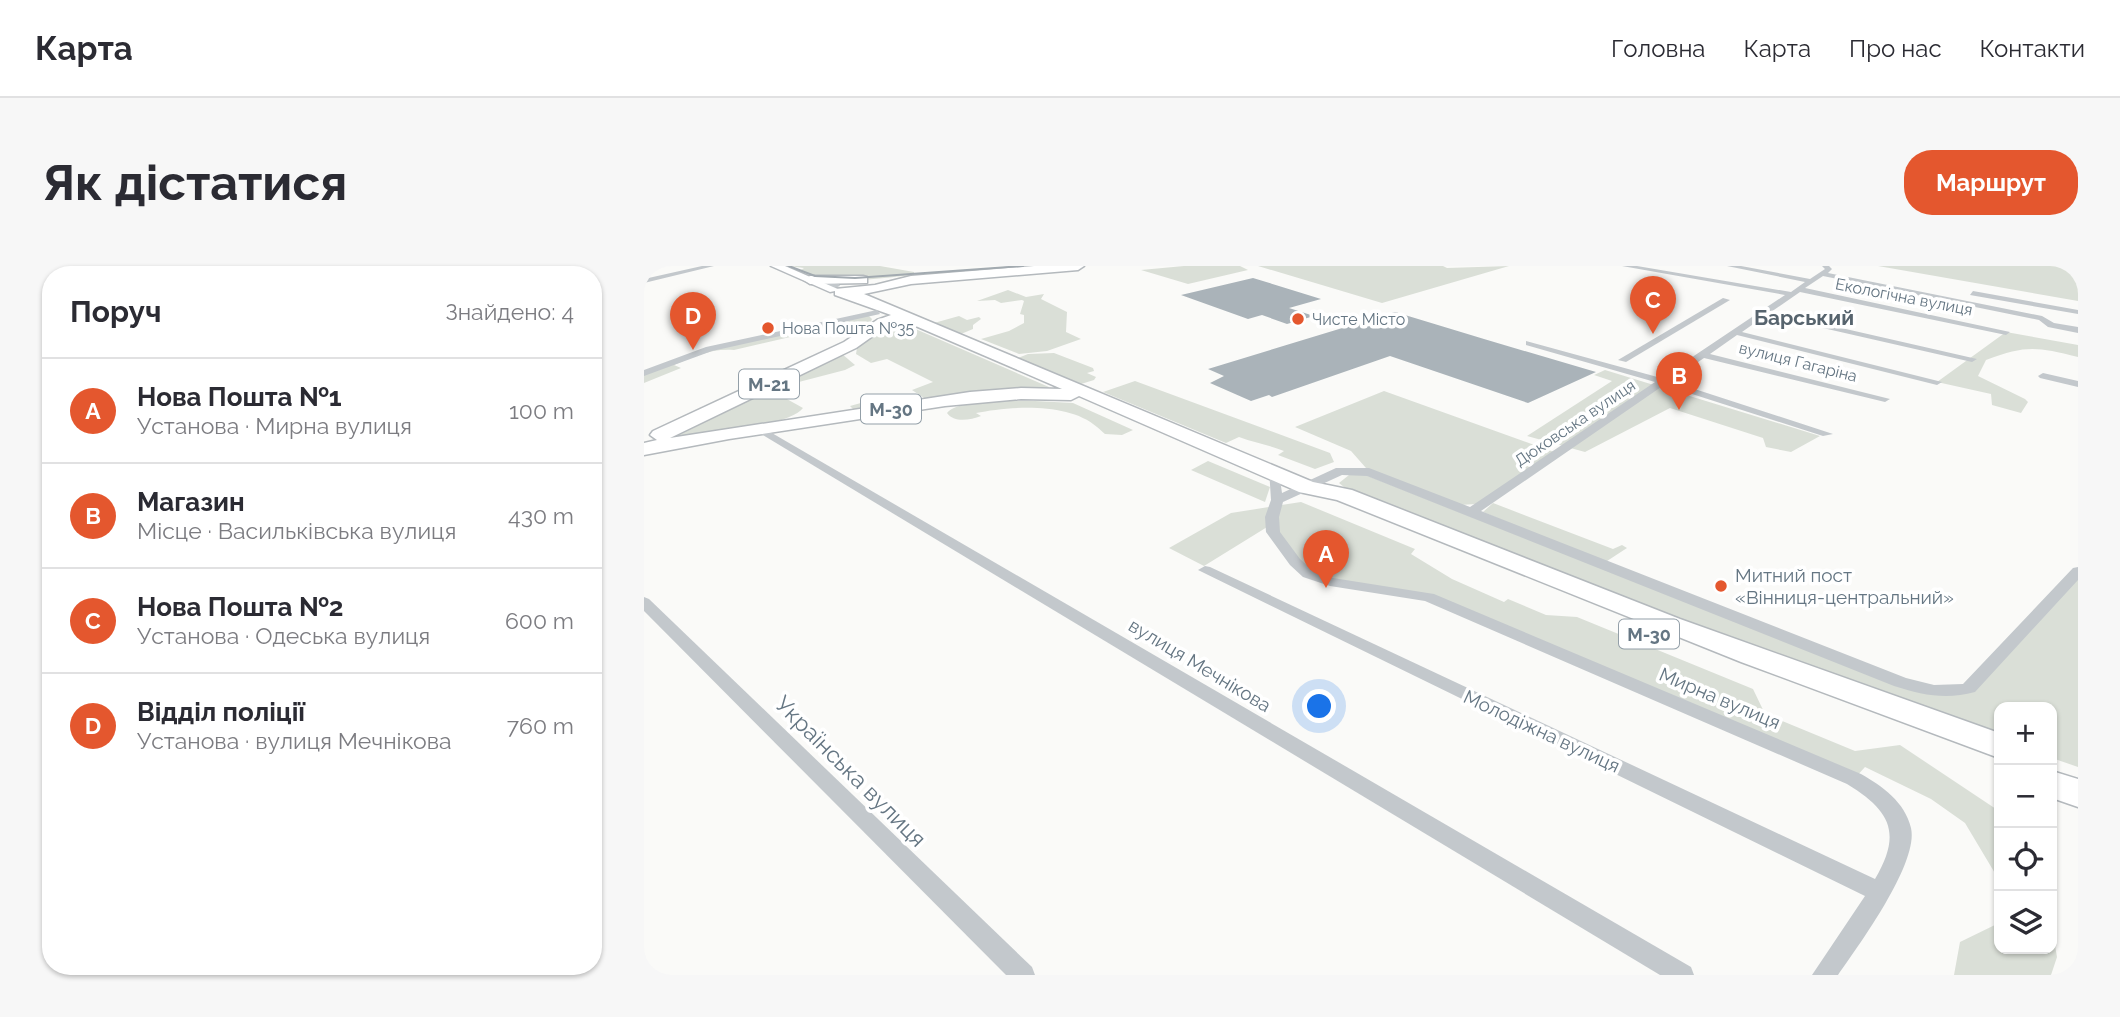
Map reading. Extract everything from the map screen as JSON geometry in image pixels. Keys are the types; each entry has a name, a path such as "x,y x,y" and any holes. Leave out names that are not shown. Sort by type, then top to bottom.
{"highway":[{"path":"810,280 904,278 1046,266"},
{"path":"835,290 924,279 1077,266"},
{"path":"874,286 904,278"},
{"path":"874,286 872,297 903,309 909,315 909,320"},
{"path":"835,290 876,315 909,320"},
{"path":"835,290 854,295 1068,391"},
{"name":"М-21","path":"644,441 715,411 850,345 876,315"},
{"name":"М-21","path":"644,449 720,435 766,433 948,404 1036,397 1068,391"},
{"name":"М-30","path":"720,435 974,397 1068,391 1097,400 1307,487 1344,495 1593,595 1994,744"},
{"name":"М-30","path":"1036,397 1070,399 1118,409"},
{"name":"М-30","path":"1307,487 1326,502 1578,607 1994,763"},
{"path":"2055,765 2078,773"},
{"path":"2057,786 2078,793"}],"main road":[{"path":"776,266 835,290"}],"street":[{"path":"644,281 711,266"},
{"name":"Екологічна вулиця","path":"1625,266 1794,292 2006,332"},
{"path":"1730,266 1811,281"},
{"path":"1825,269 1919,283"},
{"path":"1825,269 2042,318 2051,325 2078,330"},
{"name":"Дюковська вулиця","path":"1472,511 1766,313 1825,269"},
{"path":"1959,290 2078,312"},
{"path":"1623,360 1726,300"},
{"path":"1766,313 1972,359"},
{"path":"644,373 709,349 876,315"},
{"path":"1738,332 1937,382"},
{"path":"1529,343 1664,382 1827,434"},
{"name":"вулиця Гагаріна","path":"1704,355 1885,399"},
{"path":"2043,376 2078,384"},
{"name":"вулиця Мечнікова","path":"766,433 1682,975"},
{"path":"1277,500 1340,471 1359,470 1379,475 1900,682 1935,692 1954,692 1969,688 2078,571"},
{"name":"Мирна вулиця","path":"1273,472 1277,500 1272,524 1278,540 1300,569 1317,579 1429,597 1841,773 1873,791 1892,810 1902,838 1901,849 1880,892 1824,975"},
{"name":"Молодіжна вулиця","path":"1205,570 1880,892"},
{"name":"Українська вулиця","path":"644,602 1023,975"}],"shaded area":[{"path":"789,266 880,266 914,272 914,275 827,279 799,271 804,268"},
{"path":"1184,266 1240,266 1248,270 1188,284 1141,270"},
{"path":"1258,266 1447,268 1509,266 1382,303"},
{"path":"1878,266 2078,266 2078,301"},
{"path":"1008,290 1026,297 1044,294 1041,299 1067,312 1066,332 1081,339 1047,351 1019,354 981,339 1009,331 1024,323 1024,315 1020,314 1024,301 1022,300 1001,303 995,300 977,301"},
{"path":"866,313 872,319 870,324 850,329 842,325 734,350 710,352 674,365 681,368 644,383 644,373 709,349"},
{"path":"959,316 967,320 979,317 981,319 973,325 973,329 961,334 934,323"},
{"path":"897,321 1049,387 924,398 912,390 933,382 887,359 871,363 856,354 857,348 884,324"},
{"path":"2006,332 2078,345 2078,357 2032,349 1986,360 1978,376 2025,399 2028,402 2021,413 1992,405 1991,394 1937,382"},
{"path":"1054,353 1093,368 1094,371 1087,373 1096,377 1081,384 1018,358 1028,354"},
{"path":"842,354 855,365 768,390"},
{"path":"1605,370 1820,436 1791,452 1766,447 1763,438 1670,408 1585,452 1527,436 1612,381 1594,375"},
{"path":"1135,381 1330,453 1334,462 1315,469 1278,455 1284,451 1239,437 1226,443 1103,392"},
{"path":"1384,391 1554,452 1476,504 1460,505 1366,468 1351,451 1295,427"},
{"path":"886,396 903,396 915,402 809,419 853,409 850,406"},
{"path":"753,397 785,398 803,408 781,420 743,430 674,441 667,438"},
{"path":"974,403 1073,403 1133,430 1122,435 1105,434 1085,419 1071,413 1039,408 976,413 981,416 962,420 947,413 953,408"},
{"path":"1208,461 1270,487 1265,502 1191,470"},
{"path":"1363,474 1887,681 1969,688 2078,571 2078,767 2057,760 2057,702 1994,702 1994,738 1819,676 1349,491 1339,483 1349,475"},
{"path":"1301,502 1415,549 1411,554 1452,579 1504,602 1508,599 1546,615 1577,617 1753,689 1765,714 1855,751 1900,745 1994,808 1994,872 1965,823 1931,799 1865,767 1854,779 1429,597 1308,574 1272,524 1204,566 1169,548 1231,513"},
{"path":"1493,503 1613,549 1622,545 1627,548 1604,563 1483,512"},
{"path":"1994,925 1994,954 2056,954 2057,957 2051,975 1954,975 1960,942"}],"building":[{"path":"1253,278 1321,299 1289,308 1314,316 1287,324 1262,315 1248,319 1181,295"},
{"path":"1395,312 1596,372 1528,403 1390,356 1272,397 1269,395 1251,401 1210,383 1224,376 1208,369"}],"tram line":[{"path":"789,266 815,276 855,278 1023,266"}],"place":[{"name":"Чисте Місто","path":"1298,319"},
{"name":"Нова Пошта №35","path":"768,328"},
{"name":"Нова Пошта №2","path":"1653,334"},
{"name":"Відділ поліції","path":"693,350"},
{"name":"Магазин","path":"1679,410"},
{"name":"Митний пост «Вінниця-центральний»","path":"1721,586"},
{"name":"Нова Пошта №1","path":"1326,588"}],"district":[{"name":"Барський","path":"1804,317"}]}
